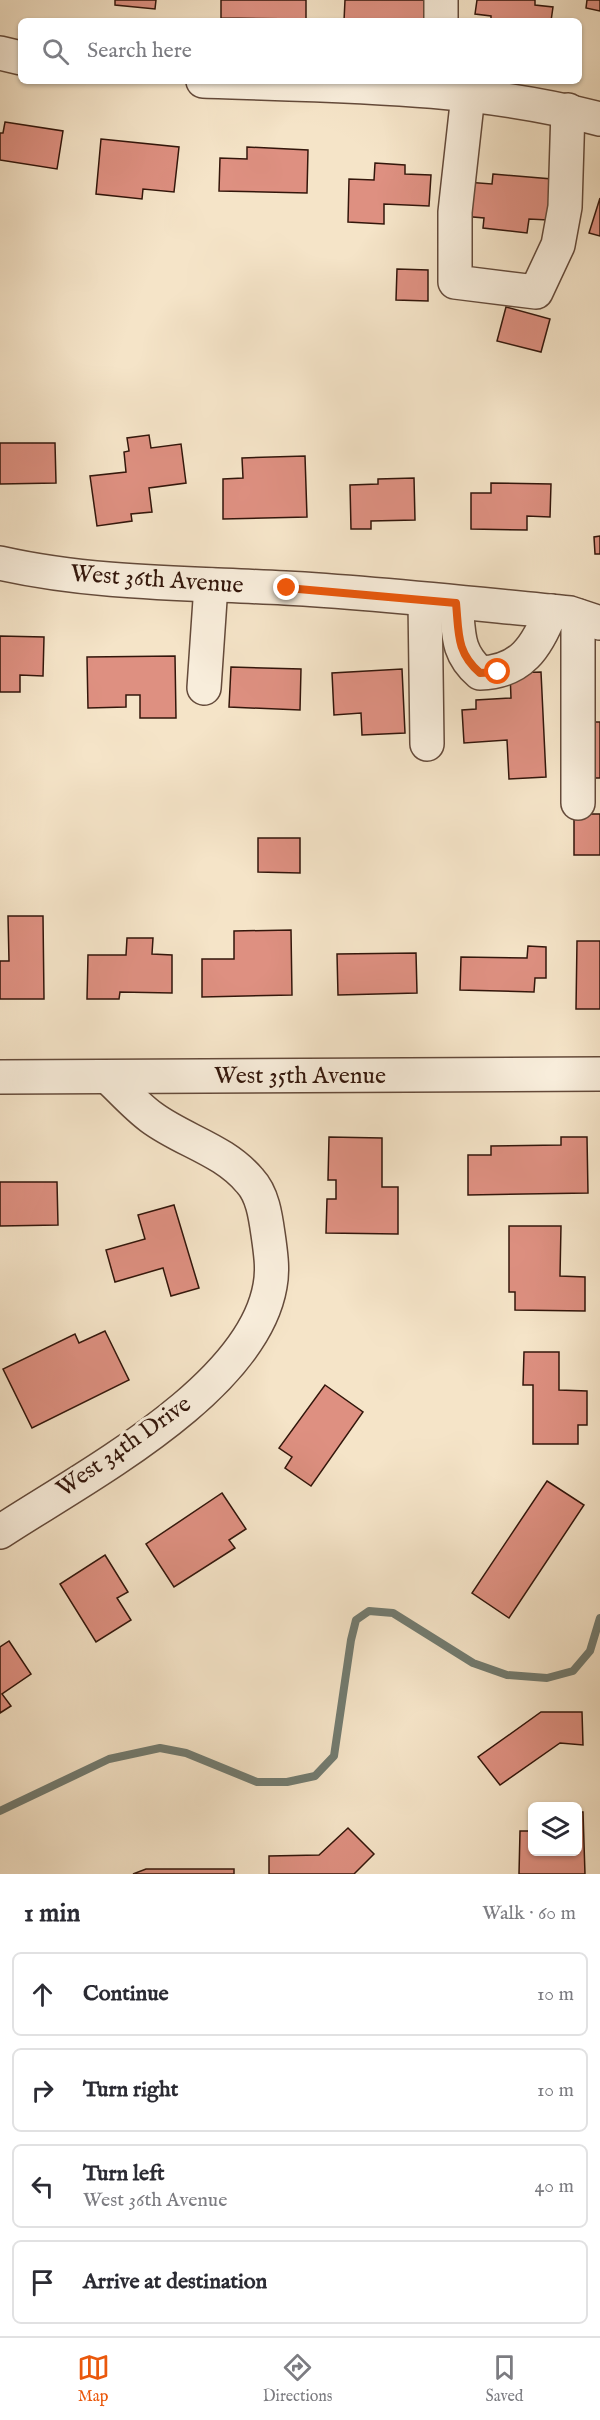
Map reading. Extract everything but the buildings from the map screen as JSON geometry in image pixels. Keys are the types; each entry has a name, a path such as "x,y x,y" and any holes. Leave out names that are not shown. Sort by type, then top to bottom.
{"street":[{"path":"441,0 441,18"},
{"path":"0,53 18,57"},
{"path":"295,84 449,89 568,110 600,119"},
{"path":"449,89 455,212 455,282 536,292 558,245 563,216 568,110"},
{"name":"West 36th Avenue","path":"0,563 34,570 211,585 287,588 576,617"},
{"path":"204,688 211,585"},
{"path":"440,602 459,640 466,661 480,673 498,672 520,661 540,640 576,617 589,679 578,803"},
{"path":"427,744 440,602"},
{"name":"West 35th Avenue","path":"0,1077 600,1074"},
{"name":"West 34th Drive","path":"0,1532 158,1429 202,1392 237,1355 259,1318 270,1288 273,1263 265,1211 252,1182 221,1154 152,1118 108,1077"}],"waterway":[{"path":"0,1811 109,1759 160,1748 186,1753 257,1782 287,1782 315,1776 334,1756 351,1640 356,1620 369,1611 393,1613 473,1663 507,1675 547,1678 573,1671 590,1651 600,1618"}],"route":[{"path":"287,588 456,603 459,640 466,661 480,673 498,672"}]}
